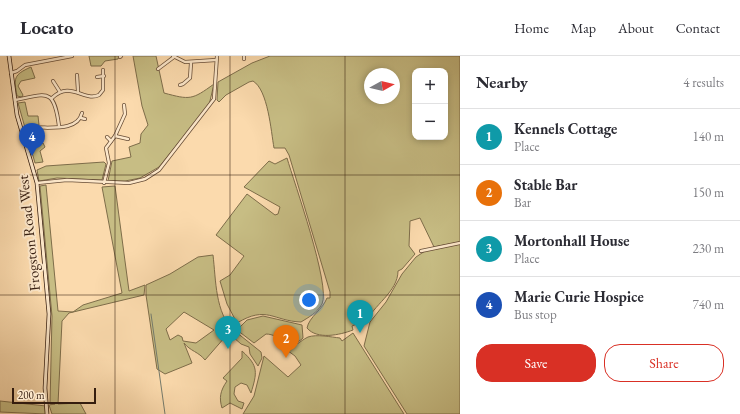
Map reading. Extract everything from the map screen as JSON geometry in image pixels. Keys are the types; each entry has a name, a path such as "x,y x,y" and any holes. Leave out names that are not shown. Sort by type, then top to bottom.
{"main road":[{"name":"Frogston Road West","path":"9,56 14,100 37,183 49,314 44,388 47,414"}],"street":[{"path":"10,73 17,71 25,65 72,56"},
{"path":"158,70 173,56 185,62 192,63 216,60"},
{"path":"37,183 67,180 104,183 135,182 145,179 159,170 214,99 217,56"},
{"path":"180,85 190,78 192,63"},
{"path":"52,98 60,92 78,91 92,97 99,95 103,90 103,70"},
{"path":"97,78 104,76"},
{"path":"77,77 78,91"},
{"path":"53,81 58,83 60,92"},
{"path":"14,100 43,94 52,98 57,112 59,126"},
{"path":"104,183 109,163 106,148 115,136 125,114 124,106"},
{"path":"31,128 73,124 81,118 82,114"},
{"path":"125,114 129,115"},
{"path":"81,118 85,120"},
{"path":"35,127 35,132"},
{"path":"115,136 128,139"},
{"path":"107,137 111,141"},
{"path":"421,251 460,243"}],"shaded area":[{"path":"89,56 119,56 118,59 105,61 101,66 91,66"},
{"path":"133,56 156,56 164,93 180,97 190,97 201,93 214,84 209,105 159,167 140,178 125,181 108,181 112,161 131,157 129,147 140,143 141,134 148,125 142,106"},
{"path":"270,56 460,56 460,242 434,247 420,218 410,221 409,246 415,254 402,269 398,271 397,279 390,292 365,324 359,323 352,326 353,330 335,335 323,335 311,332 307,328 308,324 327,298 330,298 330,292 289,155 285,148 274,148 268,112 262,93 258,86 253,81 249,82 226,95 219,102 217,100 218,82 252,63"},
{"path":"31,67 35,78 21,81 18,86 23,95 22,97 17,96 15,85 16,78 21,72"},
{"path":"25,102 28,116 38,116 39,125 30,126 30,134 36,143 43,143 45,147 40,151 43,162 35,163 18,103"},
{"path":"287,158 317,256 323,294 322,304 315,312 301,322 291,321 270,315 256,315 237,323 227,304 220,281 230,275 244,256 216,235 247,194 275,215 278,214 280,207 244,187 269,161 275,164"},
{"path":"104,162 106,164 102,180 57,178 39,181 37,170 46,166"},
{"path":"46,185 58,311 73,312 83,305 122,293 102,187 115,186 129,291 145,285 144,295 69,313 62,321 58,404 80,403 86,414 52,414 49,405 55,404 50,404 52,316 40,186"},
{"path":"460,244 460,414 407,414 364,346 370,322 386,302 402,274 416,257 425,251"},
{"path":"213,255 220,306 228,324 234,331 227,339 225,337 205,360 184,343 192,363 165,374 157,369 146,295 146,285 170,274 198,257","holes":["184,312 214,330 196,343 183,341 182,337 178,335 170,340 166,329"]},
{"path":"263,316 302,325 303,338 294,343 266,334 254,343 237,330 247,320"},
{"path":"236,332 261,352 262,358 258,366 250,354 249,347 241,344 233,337"},
{"path":"353,333 404,414 243,414 254,396 264,356 288,377 301,365 295,356 284,348 286,345 296,344 308,337 316,336 340,338 342,341"},
{"path":"242,351 248,356 255,370 255,380 251,393 247,385 241,383 235,387 234,394 238,401 244,403 242,409 230,403 222,408 221,394 227,381 223,378 242,358"},
{"path":"0,401 46,406 47,414 0,412"}],"waterway":[{"path":"151,314 165,414"}],"place":[{"name":"Marie Curie Hospice","path":"32,156"},
{"name":"Kennels Cottage","path":"360,333"},
{"name":"Mortonhall House","path":"228,349"},
{"name":"Stable Bar","path":"286,358"}]}
